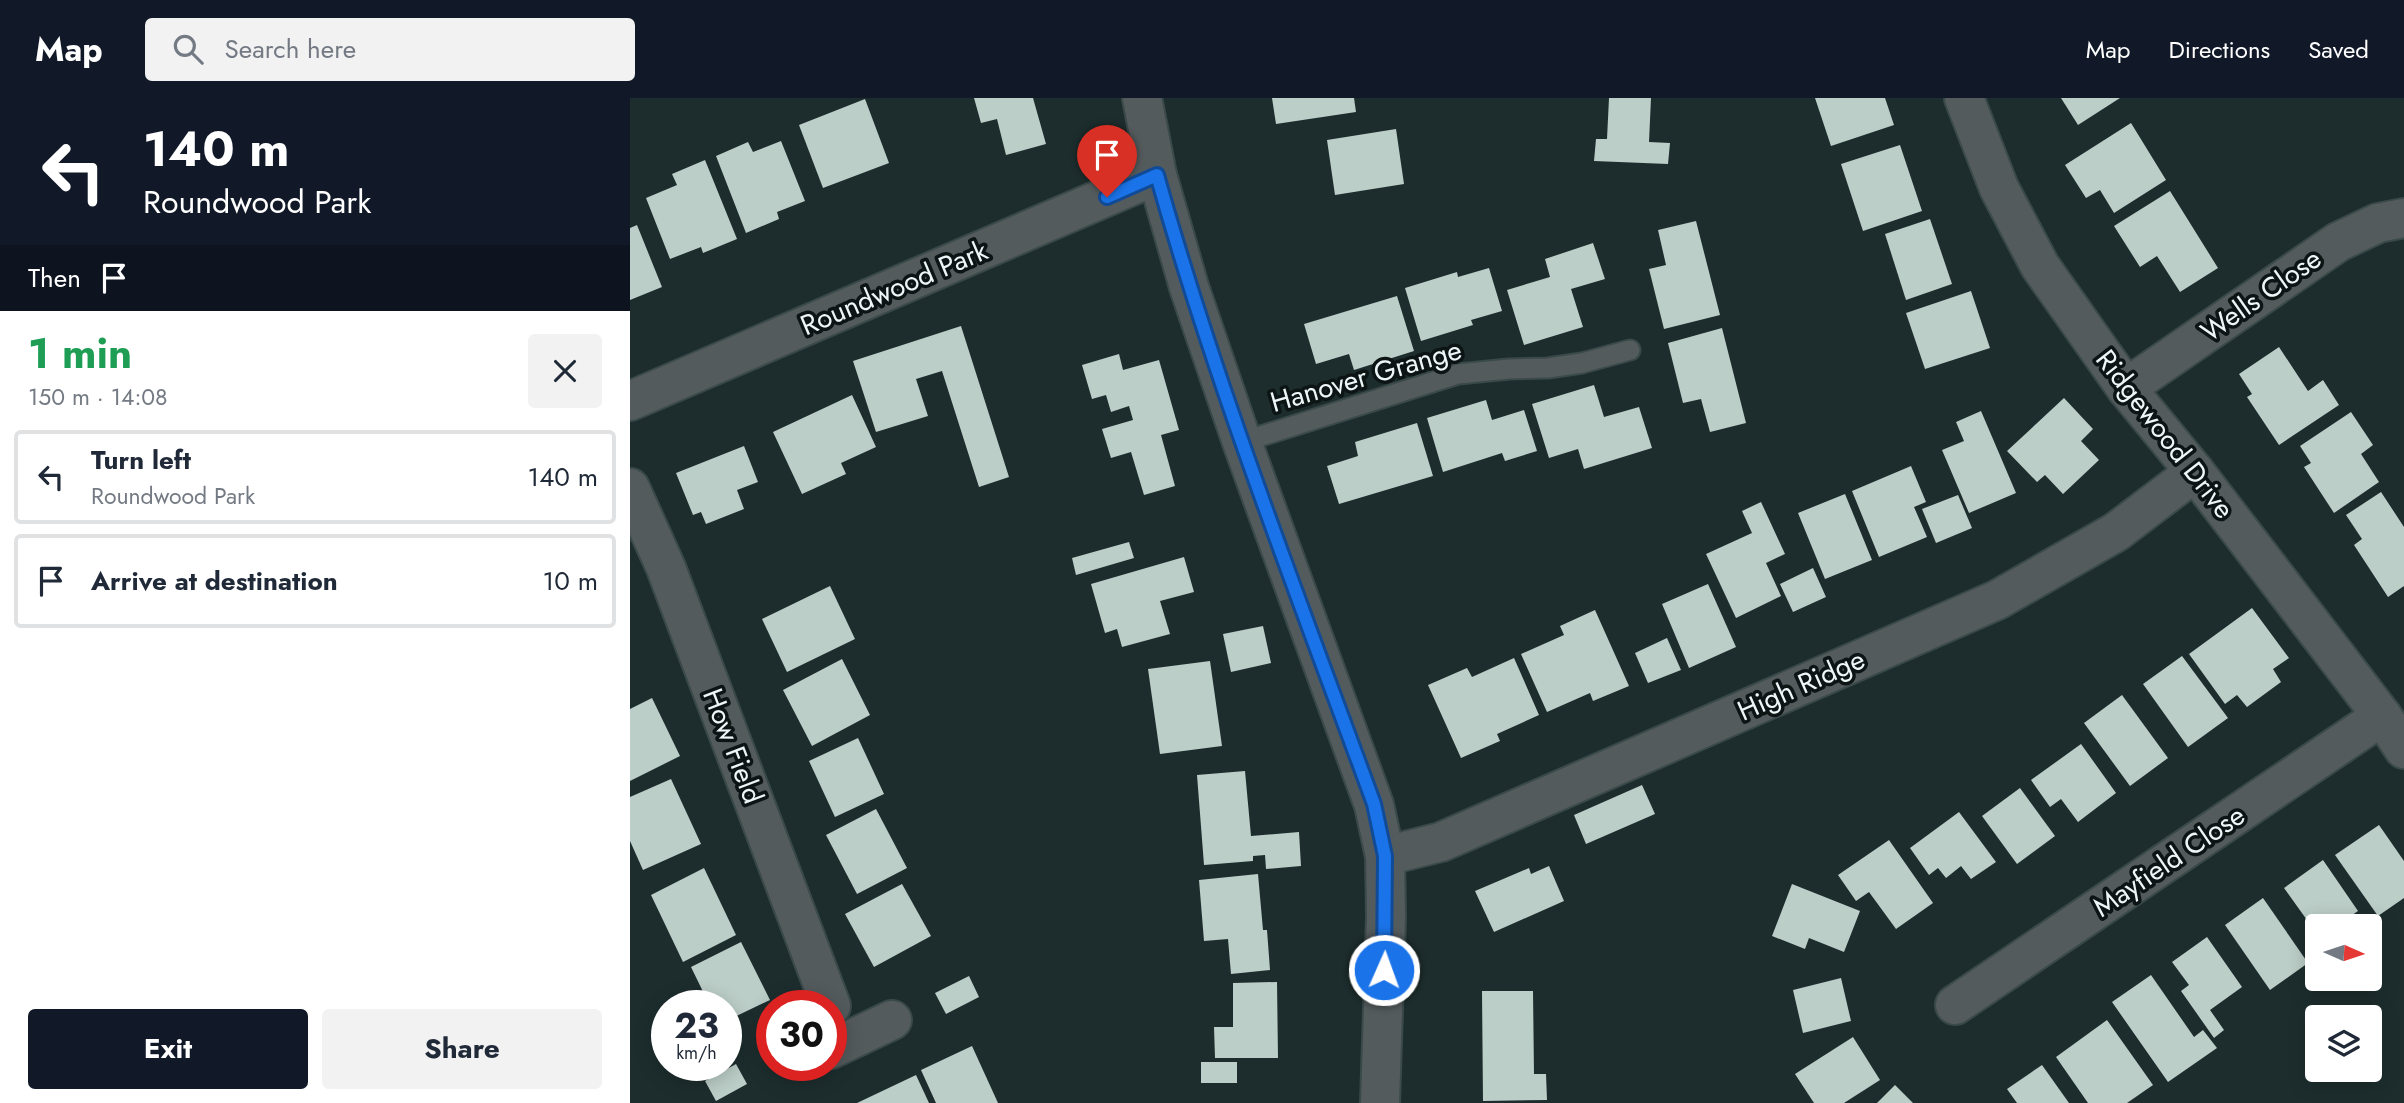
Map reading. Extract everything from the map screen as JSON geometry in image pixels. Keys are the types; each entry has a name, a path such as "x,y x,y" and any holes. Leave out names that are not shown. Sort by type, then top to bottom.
{"street":[{"path":"1142,98 1157,175 1189,287 1242,442 1374,804 1385,856 1386,917 1380,1103"},
{"name":"Ridgewood Drive","path":"1964,98 1999,188 2040,266 2126,388 2195,472 2382,716 2404,749"},
{"name":"Roundwood Park","path":"630,401 1157,175"},
{"name":"Wells Close","path":"2126,388 2338,242 2378,223 2404,218"},
{"name":"High Ridge","path":"1385,856 1441,842 1997,600 2116,532 2195,472"},
{"name":"How Field","path":"630,488 666,568 825,990"},
{"name":"Mayfield Close","path":"1955,1005 2382,716"},
{"name":"How Field","path":"847,1042 892,1020"}],"lane":[{"name":"Hanover Grange","path":"1242,442 1458,374 1548,368 1582,363 1630,350"}],"building":[{"path":"974,98 1033,98 1046,144 1006,155 997,119 981,123"},
{"path":"1272,98 1354,98 1356,112 1276,124"},
{"path":"1609,98 1651,98 1649,142 1670,143 1668,164 1594,161 1596,139 1607,139"},
{"path":"1815,98 1885,98 1894,125 1831,146"},
{"path":"2061,98 2120,98 2078,125"},
{"path":"865,99 889,163 823,188 799,125"},
{"path":"2131,123 2166,180 2114,213 2100,190 2086,198 2065,165"},
{"path":"1396,129 1404,184 1335,195 1327,140"},
{"path":"781,141 805,201 777,212 779,219 746,233 716,156 748,142 753,152"},
{"path":"1900,145 1922,211 1863,231 1841,164"},
{"path":"705,160 737,239 703,253 701,247 670,259 646,198 677,185 672,174"},
{"path":"2170,191 2218,268 2180,292 2157,256 2140,267 2114,226"},
{"path":"1930,219 1952,284 1906,300 1885,234"},
{"path":"1696,221 1720,315 1664,329 1649,269 1666,265 1658,230"},
{"path":"637,225 662,287 630,300 630,228"},
{"path":"1593,243 1605,279 1571,289 1583,327 1524,345 1507,290 1550,277 1545,259"},
{"path":"1489,268 1502,311 1471,320 1473,325 1421,341 1405,288 1457,272 1458,277"},
{"path":"1971,291 1990,348 1925,369 1906,313"},
{"path":"1397,296 1414,351 1354,370 1349,354 1316,364 1304,324"},
{"path":"961,326 1009,477 979,487 942,371 916,379 928,416 876,432 853,361"},
{"path":"1722,328 1746,423 1710,432 1701,399 1683,403 1668,343"},
{"path":"2279,347 2308,391 2323,380 2339,405 2279,445 2247,397 2252,394 2239,374"},
{"path":"1119,354 1123,370 1159,360 1179,430 1161,435 1175,486 1144,495 1131,452 1111,458 1102,429 1133,420 1129,406 1111,412 1106,395 1092,399 1082,365"},
{"path":"1594,385 1604,417 1639,407 1652,448 1584,469 1578,449 1549,458 1532,404"},
{"path":"852,395 876,447 841,463 846,474 802,494 773,432"},
{"path":"2064,398 2093,429 2081,441 2099,460 2063,494 2045,475 2037,482 2007,451"},
{"path":"1486,400 1492,420 1524,410 1537,451 1505,461 1502,453 1443,472 1427,418"},
{"path":"1981,411 2016,493 1969,513 1942,450 1964,441 1956,422"},
{"path":"2351,412 2373,445 2361,454 2379,482 2334,513 2304,467 2311,463 2300,446"},
{"path":"1417,423 1433,476 1339,504 1327,466 1358,456 1355,442"},
{"path":"744,446 758,482 737,490 744,509 706,524 701,512 693,515 676,473"},
{"path":"1911,466 1926,502 1914,507 1927,537 1879,557 1852,491"},
{"path":"2381,492 2404,527 2404,586 2388,597 2354,545 2362,539 2346,515"},
{"path":"1845,494 1872,560 1825,579 1798,513"},
{"path":"1958,495 1972,528 1936,543 1922,509"},
{"path":"1761,502 1785,554 1766,563 1781,596 1736,618 1706,554 1752,533 1742,511"},
{"path":"1129,542 1134,558 1076,575 1072,558"},
{"path":"1184,557 1194,592 1160,601 1170,634 1122,647 1117,629 1105,633 1091,584"},
{"path":"1813,568 1826,597 1793,612 1780,584"},
{"path":"1708,584 1736,647 1689,668 1662,604"},
{"path":"830,586 855,639 787,672 762,619"},
{"path":"2252,608 2289,658 2273,669 2281,682 2247,707 2237,695 2225,704 2189,654"},
{"path":"1595,610 1629,686 1593,701 1590,693 1547,712 1521,654 1564,635 1560,626"},
{"path":"1263,626 1271,663 1231,672 1223,634"},
{"path":"1667,638 1681,670 1648,683 1635,653"},
{"path":"2182,656 2228,718 2188,747 2143,684"},
{"path":"1514,658 1539,715 1497,734 1500,741 1461,758 1428,685 1467,668 1472,677"},
{"path":"842,659 870,715 812,746 783,690"},
{"path":"1210,661 1222,746 1160,754 1148,669"},
{"path":"2122,695 2168,758 2130,786 2084,723"},
{"path":"652,698 680,756 630,781 630,709"},
{"path":"858,738 884,794 835,817 809,761"},
{"path":"2081,744 2116,793 2078,822 2061,799 2050,807 2031,780"},
{"path":"1245,771 1251,836 1299,832 1301,866 1266,869 1265,855 1253,856 1253,861 1204,865 1197,775"},
{"path":"671,779 701,844 643,870 630,841 630,797"},
{"path":"1642,785 1655,814 1586,844 1574,815"},
{"path":"2020,788 2055,836 2017,864 1982,816"},
{"path":"876,809 907,868 857,894 826,835"},
{"path":"1959,812 1996,862 1971,879 1961,866 1946,878 1938,868 1929,875 1910,848"},
{"path":"2379,825 2404,861 2404,898 2381,914 2377,914 2335,855"},
{"path":"1889,840 1933,903 1896,929 1869,892 1856,901 1838,875"},
{"path":"2323,860 2358,911 2354,914 2305,914 2305,917 2284,888"},
{"path":"1549,866 1564,901 1494,932 1475,891 1529,868 1531,874"},
{"path":"704,868 736,935 683,962 651,895"},
{"path":"1258,874 1270,970 1231,974 1228,939 1204,941 1199,880"},
{"path":"902,884 931,936 874,967 845,914"},
{"path":"1792,884 1860,911 1844,952 1809,938 1805,949 1772,936"},
{"path":"2263,898 2305,959 2305,965 2270,990 2225,925"},
{"path":"2207,937 2242,987 2210,1010 2224,1030 2214,1038 2181,991 2189,985 2172,962"},
{"path":"741,942 765,990 756,990 756,1007 742,1013 742,990 702,990 691,967"},
{"path":"2151,975 2194,1037 2203,1030 2217,1048 2168,1082 2112,1002"},
{"path":"969,976 979,997 946,1014 935,993"},
{"path":"1841,978 1851,1021 1803,1033 1793,990"},
{"path":"1277,982 1278,1058 1215,1058 1214,1027 1233,1027 1233,983"},
{"path":"1482,991 1533,991 1534,1074 1546,1074 1547,1100 1483,1101"},
{"path":"2107,1020 2153,1085 2127,1103 2088,1103 2056,1057"},
{"path":"1853,1037 1880,1080 1844,1103 1814,1103 1795,1074"},
{"path":"972,1046 998,1103 936,1103 921,1070"},
{"path":"1201,1062 1237,1062 1237,1083 1201,1083"},
{"path":"2042,1065 2069,1103 2017,1103 2007,1089"},
{"path":"742,1075 747,1084 716,1101 705,1081 742,1081"},
{"path":"916,1075 929,1103 857,1103"},
{"path":"1895,1085 1913,1103 1877,1103"}],"route":[{"path":"1107,197 1157,175 1189,287 1242,442 1374,804 1385,856 1384,970"}]}
